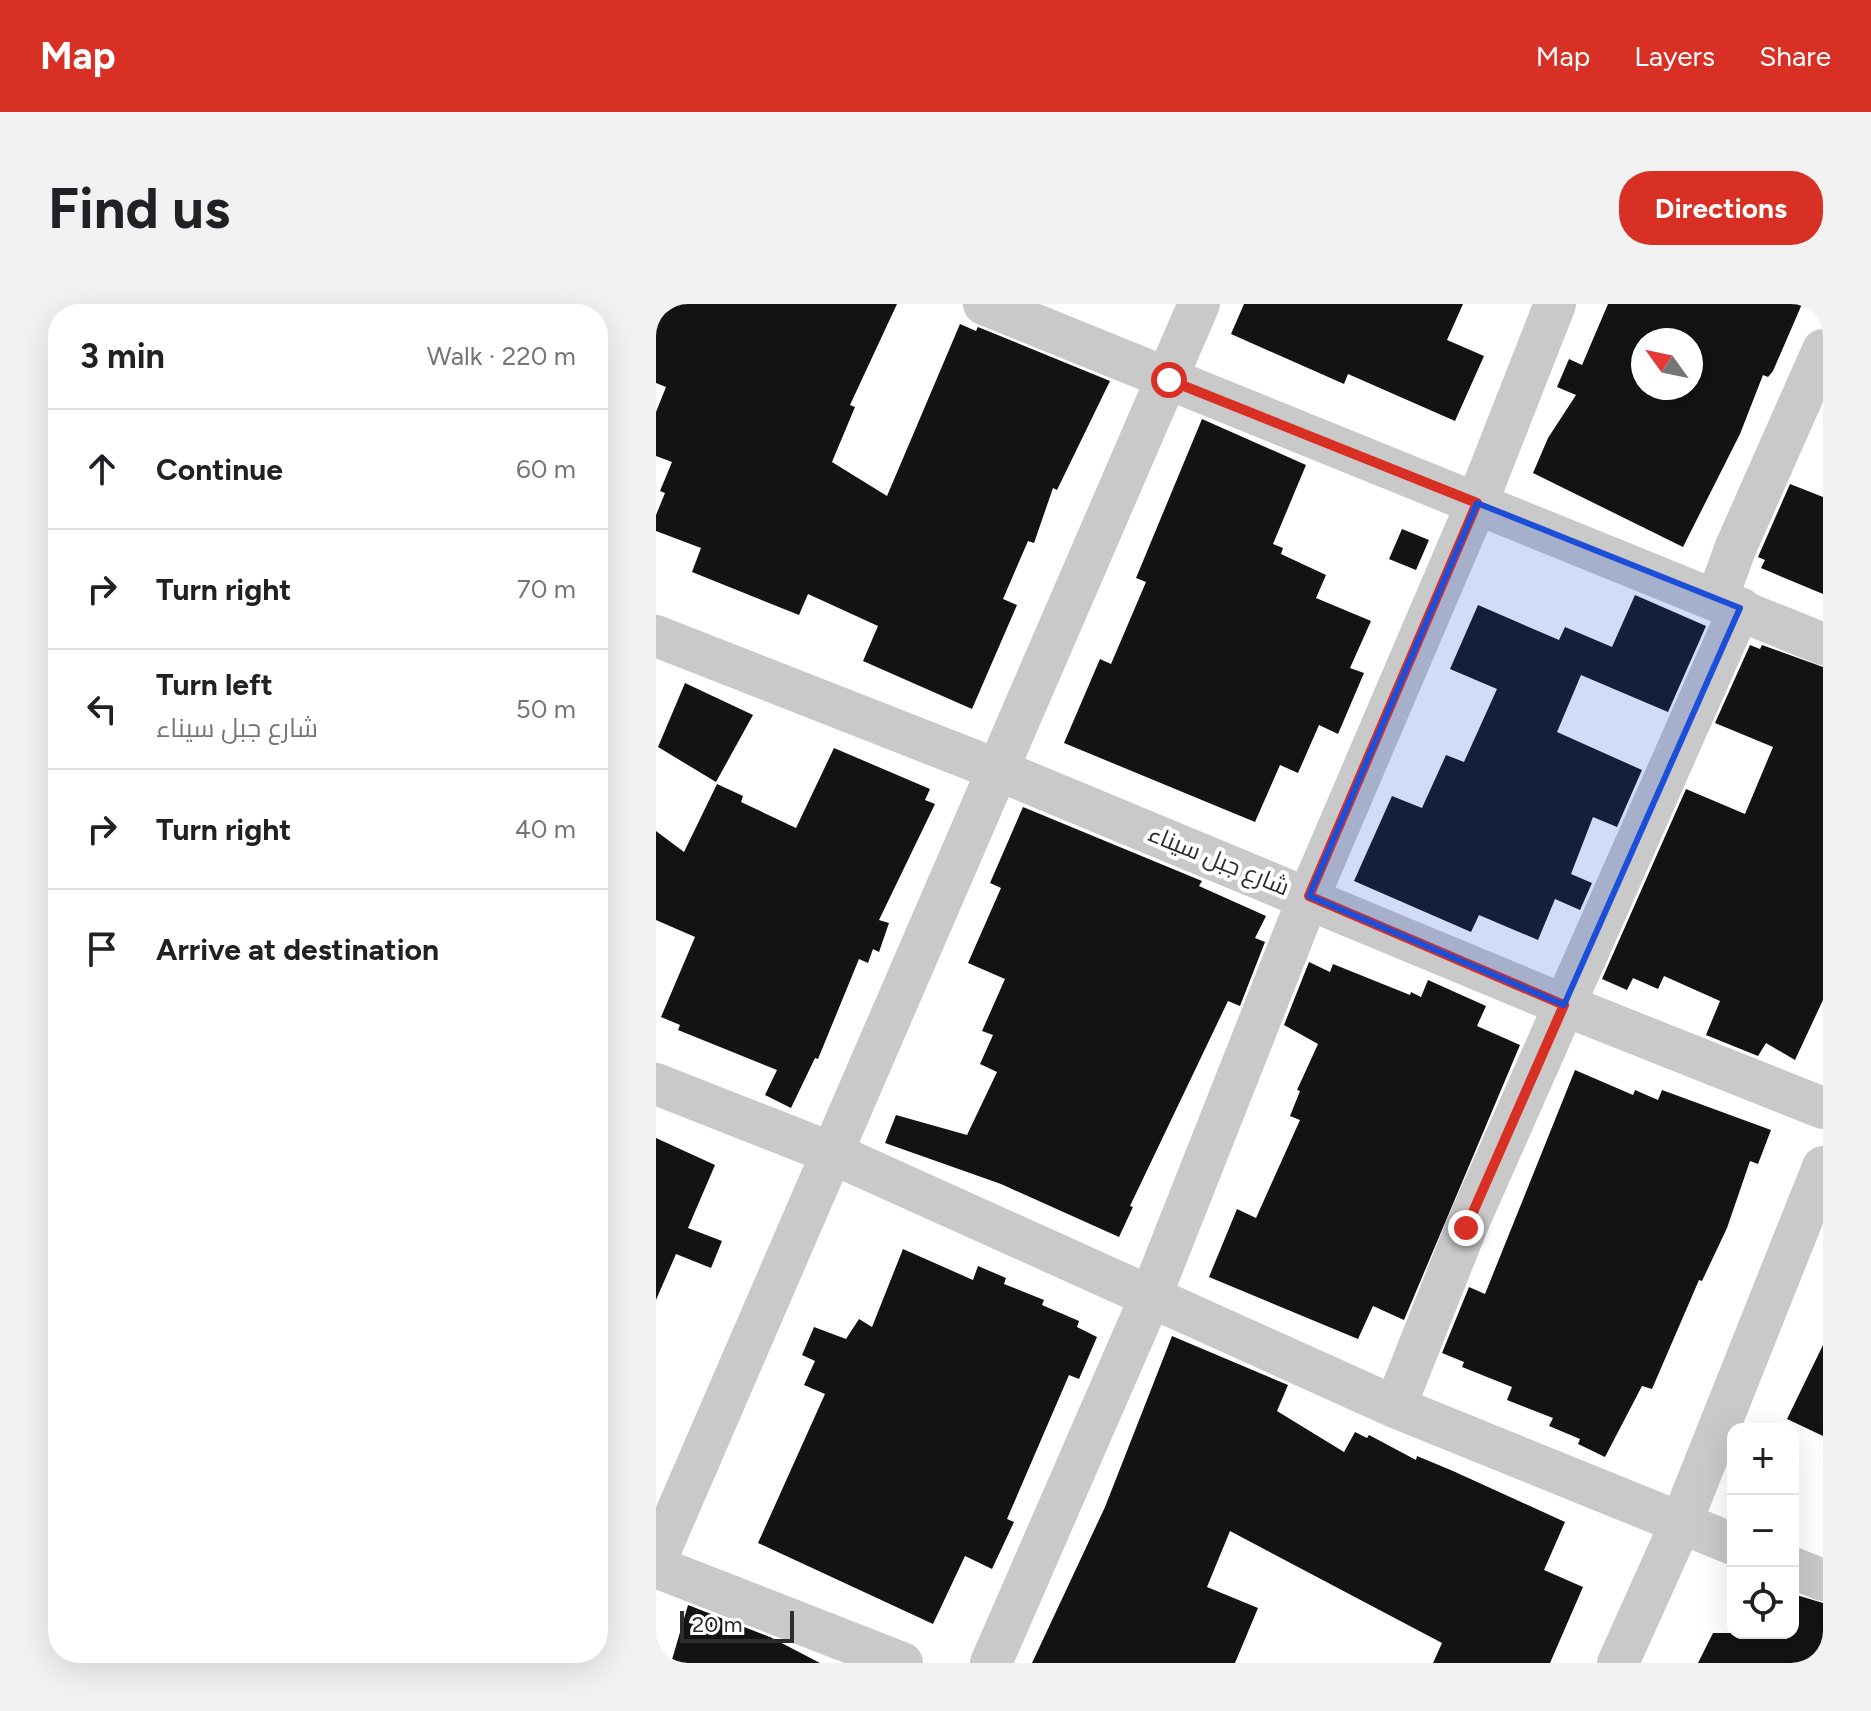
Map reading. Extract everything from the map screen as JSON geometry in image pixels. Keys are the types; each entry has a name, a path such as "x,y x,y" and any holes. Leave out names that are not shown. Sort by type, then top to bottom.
{"street":[{"path":"984,304 1729,603 1823,644"},
{"path":"656,1560 1169,380 1199,304"},
{"path":"991,1663 1150,1298 1309,896 1477,503 1555,304"},
{"path":"1395,1407 1466,1228 1564,1005 1729,603 1735,549 1823,350"},
{"name":"شارع جبل سيناء","path":"656,636 998,770 1309,896 1564,1005 1823,1108"},
{"path":"656,1084 834,1154 1395,1407 1727,1542"},
{"path":"1618,1663 1681,1523 1823,1167"},
{"path":"656,1567 902,1663"},
{"path":"1799,1570 1823,1580"}],"highlighted area":[{"path":"1477,503 1740,608 1564,1005 1309,896"}],"building":[{"path":"656,304 897,304 850,405 855,407 832,462 887,496 960,324 976,331 978,327 1110,381 1057,490 1053,488 1034,543 1028,541 1003,599 1017,605 972,709 863,661 878,626 808,594 799,615 692,572 701,548 656,531 656,515 665,493 660,491 672,462 656,456 656,412 666,387 656,383"},
{"path":"1244,304 1463,304 1447,340 1484,356 1455,421 1348,374 1344,384 1231,334"},
{"path":"1608,304 1802,304 1773,371 1768,377 1763,375 1740,434 1683,547 1533,473 1548,438 1576,395 1557,387 1569,359 1582,365"},
{"path":"1202,419 1306,465 1273,544 1283,548 1281,554 1326,575 1316,598 1371,621 1350,668 1364,673 1338,734 1319,725 1298,773 1280,765 1255,822 1064,743 1100,659 1111,664 1146,582 1136,578"},
{"path":"1790,484 1823,497 1823,594 1761,568 1765,560 1758,557"},
{"path":"1402,529 1429,540 1416,570 1389,559"},
{"path":"1635,595 1706,626 1668,712 1581,675 1557,732 1642,770 1617,827 1593,817 1571,874 1592,883 1580,910 1555,899 1538,940 1479,915 1471,932 1354,881 1392,796 1422,808 1446,755 1464,762 1497,689 1450,669 1478,605 1559,640 1565,627 1612,647"},
{"path":"1750,645 1760,649 1762,645 1823,667 1823,1000 1795,1060 1766,1043 1758,1056 1706,1035 1720,1001 1664,976 1658,989 1633,978 1627,990 1602,979 1686,789 1745,814 1773,747 1715,723"},
{"path":"685,683 753,715 716,782 658,747"},
{"path":"834,748 930,789 925,800 935,804 879,920 889,923 879,952 873,949 868,963 859,959 818,1059 815,1058 791,1108 765,1095 777,1070 678,1030 680,1025 661,1017 695,937 656,920 656,831 684,852 717,784 743,796 741,802 796,828"},
{"path":"1023,807 1202,881 1199,886 1266,916 1255,938 1265,942 1240,1006 1228,1001 1130,1206 1133,1207 1119,1237 1001,1184 885,1143 896,1115 967,1135 997,1072 980,1064 993,1035 982,1031 1005,979 968,963 1001,888 990,883"},
{"path":"1309,962 1330,972 1333,964 1421,997 1428,980 1486,1006 1477,1026 1520,1045 1404,1320 1373,1306 1358,1339 1209,1277 1237,1209 1256,1218 1300,1120 1290,1116 1300,1091 1297,1090 1318,1044 1284,1025"},
{"path":"1575,1070 1633,1095 1635,1090 1658,1100 1662,1090 1771,1130 1758,1164 1750,1161 1727,1228 1702,1281 1699,1280 1652,1389 1642,1386 1605,1457 1578,1444 1580,1439 1549,1426 1553,1418 1507,1400 1512,1387 1462,1367 1464,1362 1442,1353 1469,1287 1485,1294"},
{"path":"656,1138 715,1165 688,1228 722,1241 711,1268 676,1254 656,1300"},
{"path":"903,1249 973,1280 978,1266 1006,1278 1004,1284 1044,1300 1042,1305 1079,1321 1077,1327 1097,1337 1079,1379 1069,1375 1007,1519 1014,1522 992,1569 965,1556 933,1624 758,1543 825,1394 804,1385 815,1361 802,1355 814,1327 846,1339 859,1319 872,1327"},
{"path":"1172,1336 1288,1385 1277,1411 1344,1452 1355,1432 1367,1438 1369,1435 1416,1460 1417,1456 1565,1522 1544,1570 1583,1587 1550,1663 1433,1663 1442,1643 1230,1531 1207,1587 1258,1608 1235,1663 1032,1663 1105,1507"},
{"path":"1823,1345 1823,1436 1787,1419"},
{"path":"1799,1596 1823,1603 1823,1639 1813,1663 1698,1663 1713,1633 1727,1633 1727,1639 1799,1639"},
{"path":"688,1605 770,1637 820,1663 671,1663"}],"route":[{"path":"1169,380 1477,503 1309,896 1564,1005 1466,1228"}]}
